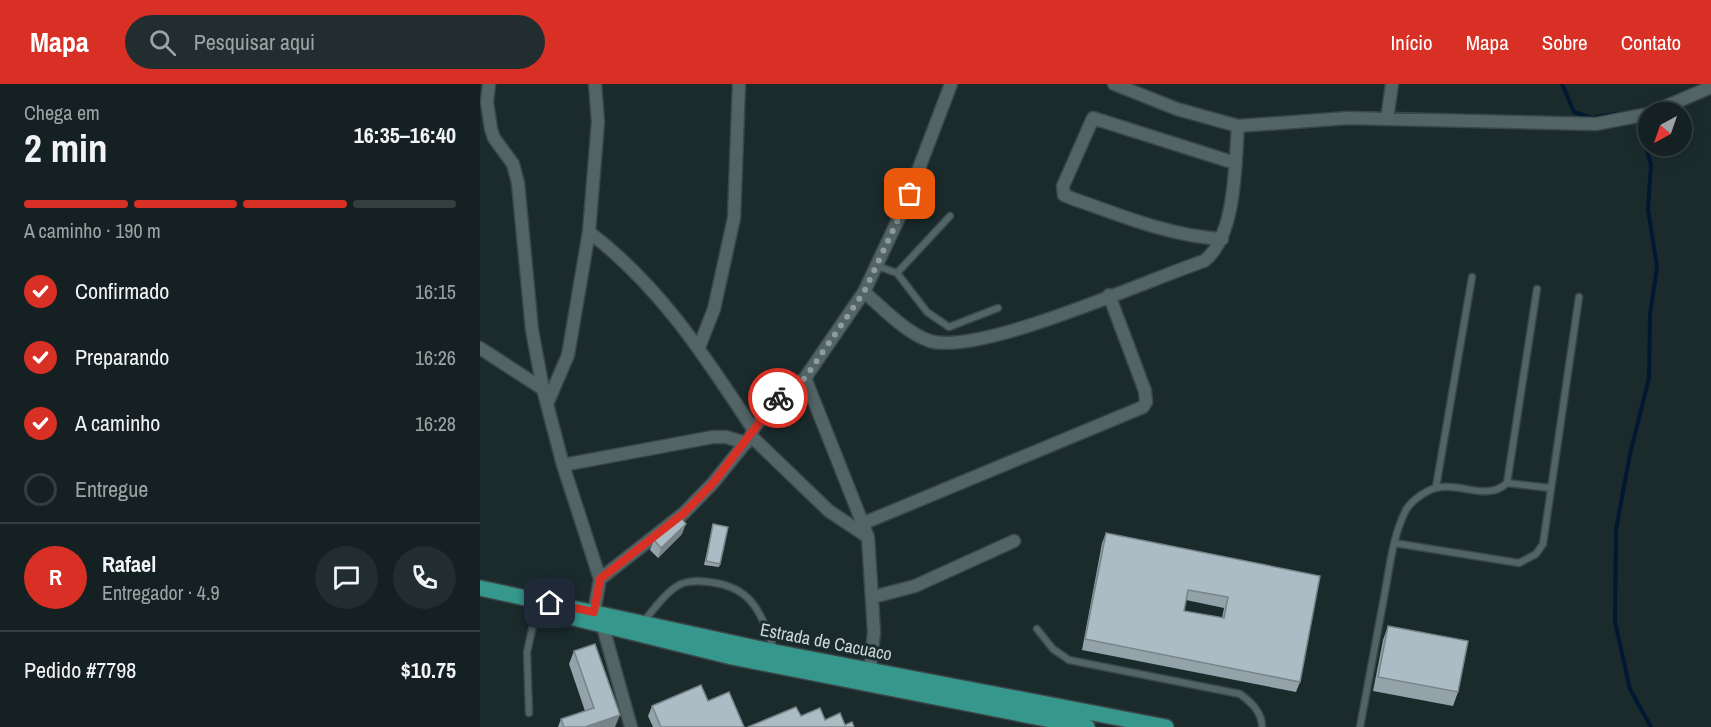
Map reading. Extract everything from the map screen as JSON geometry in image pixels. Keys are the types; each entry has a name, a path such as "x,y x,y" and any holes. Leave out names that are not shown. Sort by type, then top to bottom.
{"main road":[{"name":"Estrada de Cacuaco","path":"480,588 775,652 1166,727"},
{"name":"Estrada de Cacuaco","path":"480,597 537,608 603,627 732,657 1087,727"}],"street":[{"path":"489,84 487,102 491,129 494,138 513,164 518,183 532,330 543,388 563,465 600,579 594,612"},
{"path":"547,404 568,355 589,232 598,122 595,84"},
{"path":"699,347 714,309 734,218 739,84"},
{"path":"600,579 684,513 750,436 776,400 805,378 864,292 877,266 905,206 951,84"},
{"path":"1114,84 1178,109 1238,126 1291,120 1387,119 1581,125 1616,122 1638,116"},
{"path":"1387,119 1392,84"},
{"path":"1676,102 1711,87"},
{"path":"1222,239 1190,237 1149,225 1071,198 1062,191 1093,118 1235,163"},
{"path":"864,292 917,334 929,340 945,343 1009,332 1204,261 1213,253 1222,239 1235,163 1238,126"},
{"path":"589,232 642,277 699,347 750,436 829,511 868,537"},
{"path":"864,523 1143,407 1146,402 1145,391 1109,295"},
{"path":"480,348 543,388"},
{"path":"805,378 868,537 873,597 874,651 870,671"},
{"path":"563,465 713,437 750,436"},
{"path":"873,597 915,586 1014,541"},
{"path":"603,627 631,727"}],"lane":[{"path":"897,273 950,216"},
{"path":"877,266 897,273 927,312 949,327 998,308"},
{"path":"1436,487 1472,277"},
{"path":"1360,727 1394,543 1406,509 1427,491 1436,487 1487,492 1499,490 1507,483 1537,289"},
{"path":"1394,543 1519,562 1529,559 1543,544 1579,297"},
{"path":"1507,483 1551,488"},
{"path":"642,623 672,590 683,583 717,583 739,591 753,603 760,612 775,652"},
{"path":"529,712 527,652 537,608"},
{"path":"1037,629 1053,649 1069,660 1240,694 1255,707 1262,719 1262,727"}],"building":[{"path":"681,518 686,524 661,548 654,540"},
{"path":"713,524 728,527 720,564 706,561"},
{"path":"1106,533 1320,576 1300,682 1085,639","holes":["1188,590 1228,597 1224,618 1184,611"]},
{"path":"1388,626 1468,641 1458,692 1378,677"},
{"path":"595,644 620,715 585,727 564,727 561,719 594,708 574,651"},
{"path":"701,685 708,701 729,692 744,727 661,727 652,706"},
{"path":"796,707 801,716 820,708 825,720 840,713 845,725 852,722 854,727 748,727"}],"waterway":[{"path":"1562,84 1574,112 1592,118 1616,114"},
{"path":"1648,156 1651,165 1648,209 1657,267 1650,315 1649,378 1630,454 1616,530 1615,622 1630,689 1651,727"}],"way so far":[{"path":"778,398 805,378 864,292 910,194"}],"route":[{"path":"550,603 594,612 600,579 684,513 713,483 751,436 764,413 778,398"}]}
